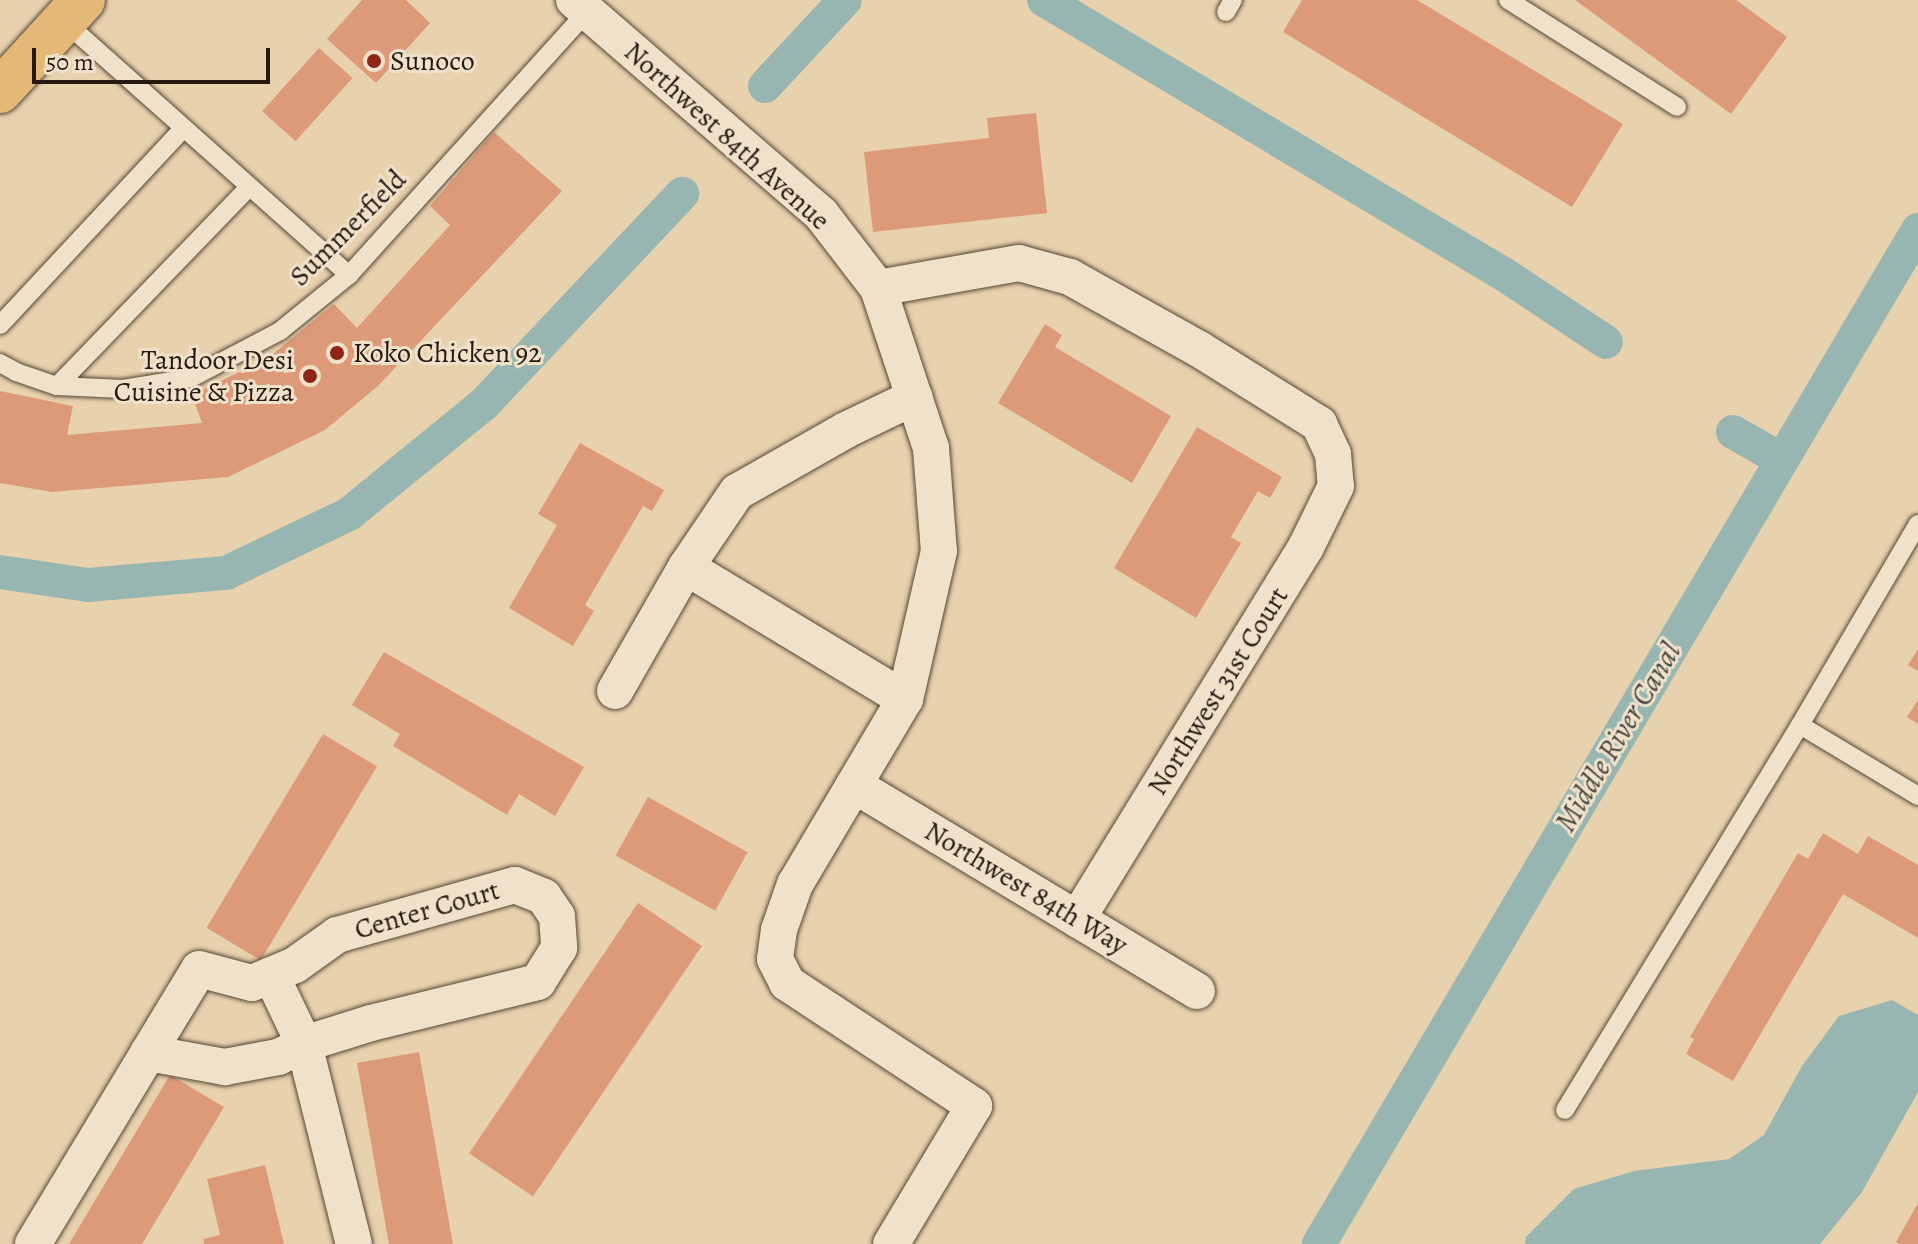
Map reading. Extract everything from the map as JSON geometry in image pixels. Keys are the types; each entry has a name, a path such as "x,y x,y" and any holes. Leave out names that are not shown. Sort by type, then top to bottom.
{"main road":[{"path":"0,91 74,11"}],"street":[{"name":"Northwest 84th Avenue","path":"580,6 821,214 878,288 931,448 939,551 905,699"},
{"name":"Northwest 31st Court","path":"878,288 1019,263 1070,277 1199,349 1319,424 1333,454 1336,486 1306,547 1077,919"},
{"path":"615,691 686,567 737,492 846,430 915,397"},
{"path":"686,567 905,699 795,884 779,930 775,959 787,983 974,1106 891,1244"},
{"name":"Northwest 84th Way","path":"854,785 1197,991"},
{"name":"Center Court","path":"33,1244 148,1053 199,969 252,983 295,965 337,935 515,885 544,897 557,916 559,948 538,982 371,1023 304,1044 278,1057 225,1067 148,1053"},
{"path":"271,975 304,1044 354,1244"}],"lane":[{"path":"1508,0 1677,107"},
{"name":"Summerfield","path":"0,363 57,386 123,389 191,378 280,331 349,275 580,6"},
{"path":"74,11 183,129 349,275"},
{"path":"0,325 183,129"},
{"path":"57,386 249,187"},
{"path":"1565,1110 1800,725 1918,524"},
{"path":"1800,725 1918,796"}],"water":[{"path":"1892,1000 1918,1015 1918,1092 1862,1192 1820,1244 1525,1244 1526,1237 1574,1189 1634,1171 1729,1159 1764,1135 1802,1066 1839,1016"}],"building":[{"name":"Sunoco","path":"362,0 406,0 430,23 376,83 327,39"},
{"path":"1302,0 1417,0 1623,124 1572,207 1283,32"},
{"path":"1575,0 1736,0 1787,37 1731,114"},
{"path":"319,48 352,78 296,141 262,111"},
{"path":"1036,113 1047,213 873,232 864,152 989,138 987,118"},
{"path":"494,132 562,191 378,386 325,430 228,477 52,492 0,483 0,391 73,406 67,435 202,423 192,395 268,358 334,304 357,328 450,225 430,206"},
{"path":"1045,324 1062,335 1055,347 1171,416 1132,483 998,403"},
{"path":"1197,427 1282,477 1270,498 1258,491 1231,537 1241,543 1196,618 1114,568"},
{"path":"580,443 664,490 652,511 643,506 585,605 594,611 573,646 509,608 557,525 538,514"},
{"path":"1918,649 1918,671 1908,665"},
{"path":"384,652 584,767 555,816 519,794 507,815 393,746 400,734 352,705"},
{"path":"1918,700 1918,724 1907,717"},
{"path":"323,734 377,766 261,960 207,928"},
{"path":"648,797 748,852 715,911 616,856"},
{"path":"1823,833 1858,854 1868,836 1918,865 1918,938 1843,894 1733,1081 1686,1054 1694,1039 1690,1037 1798,853 1808,859"},
{"path":"638,903 702,946 533,1196 469,1153"},
{"path":"419,1052 453,1244 389,1244 357,1063"},
{"path":"170,1075 224,1107 142,1244 69,1244"},
{"path":"265,1165 284,1244 204,1244 203,1239 220,1235 207,1179"},
{"path":"1918,1203 1918,1244 1899,1244 1896,1242"}],"waterway":[{"path":"765,86 845,0"},
{"path":"1044,0 1505,275 1606,342"},
{"path":"0,572 88,585 226,573 349,514 484,404 682,194"},
{"name":"Middle River Canal","path":"1319,1244 1918,230"},
{"path":"1733,432 1782,460"}],"place":[{"name":"Sunoco","path":"374,61"},
{"name":"Koko Chicken 92","path":"337,353"},
{"name":"Tandoor Desi Cuisine & Pizza","path":"310,376"}]}
